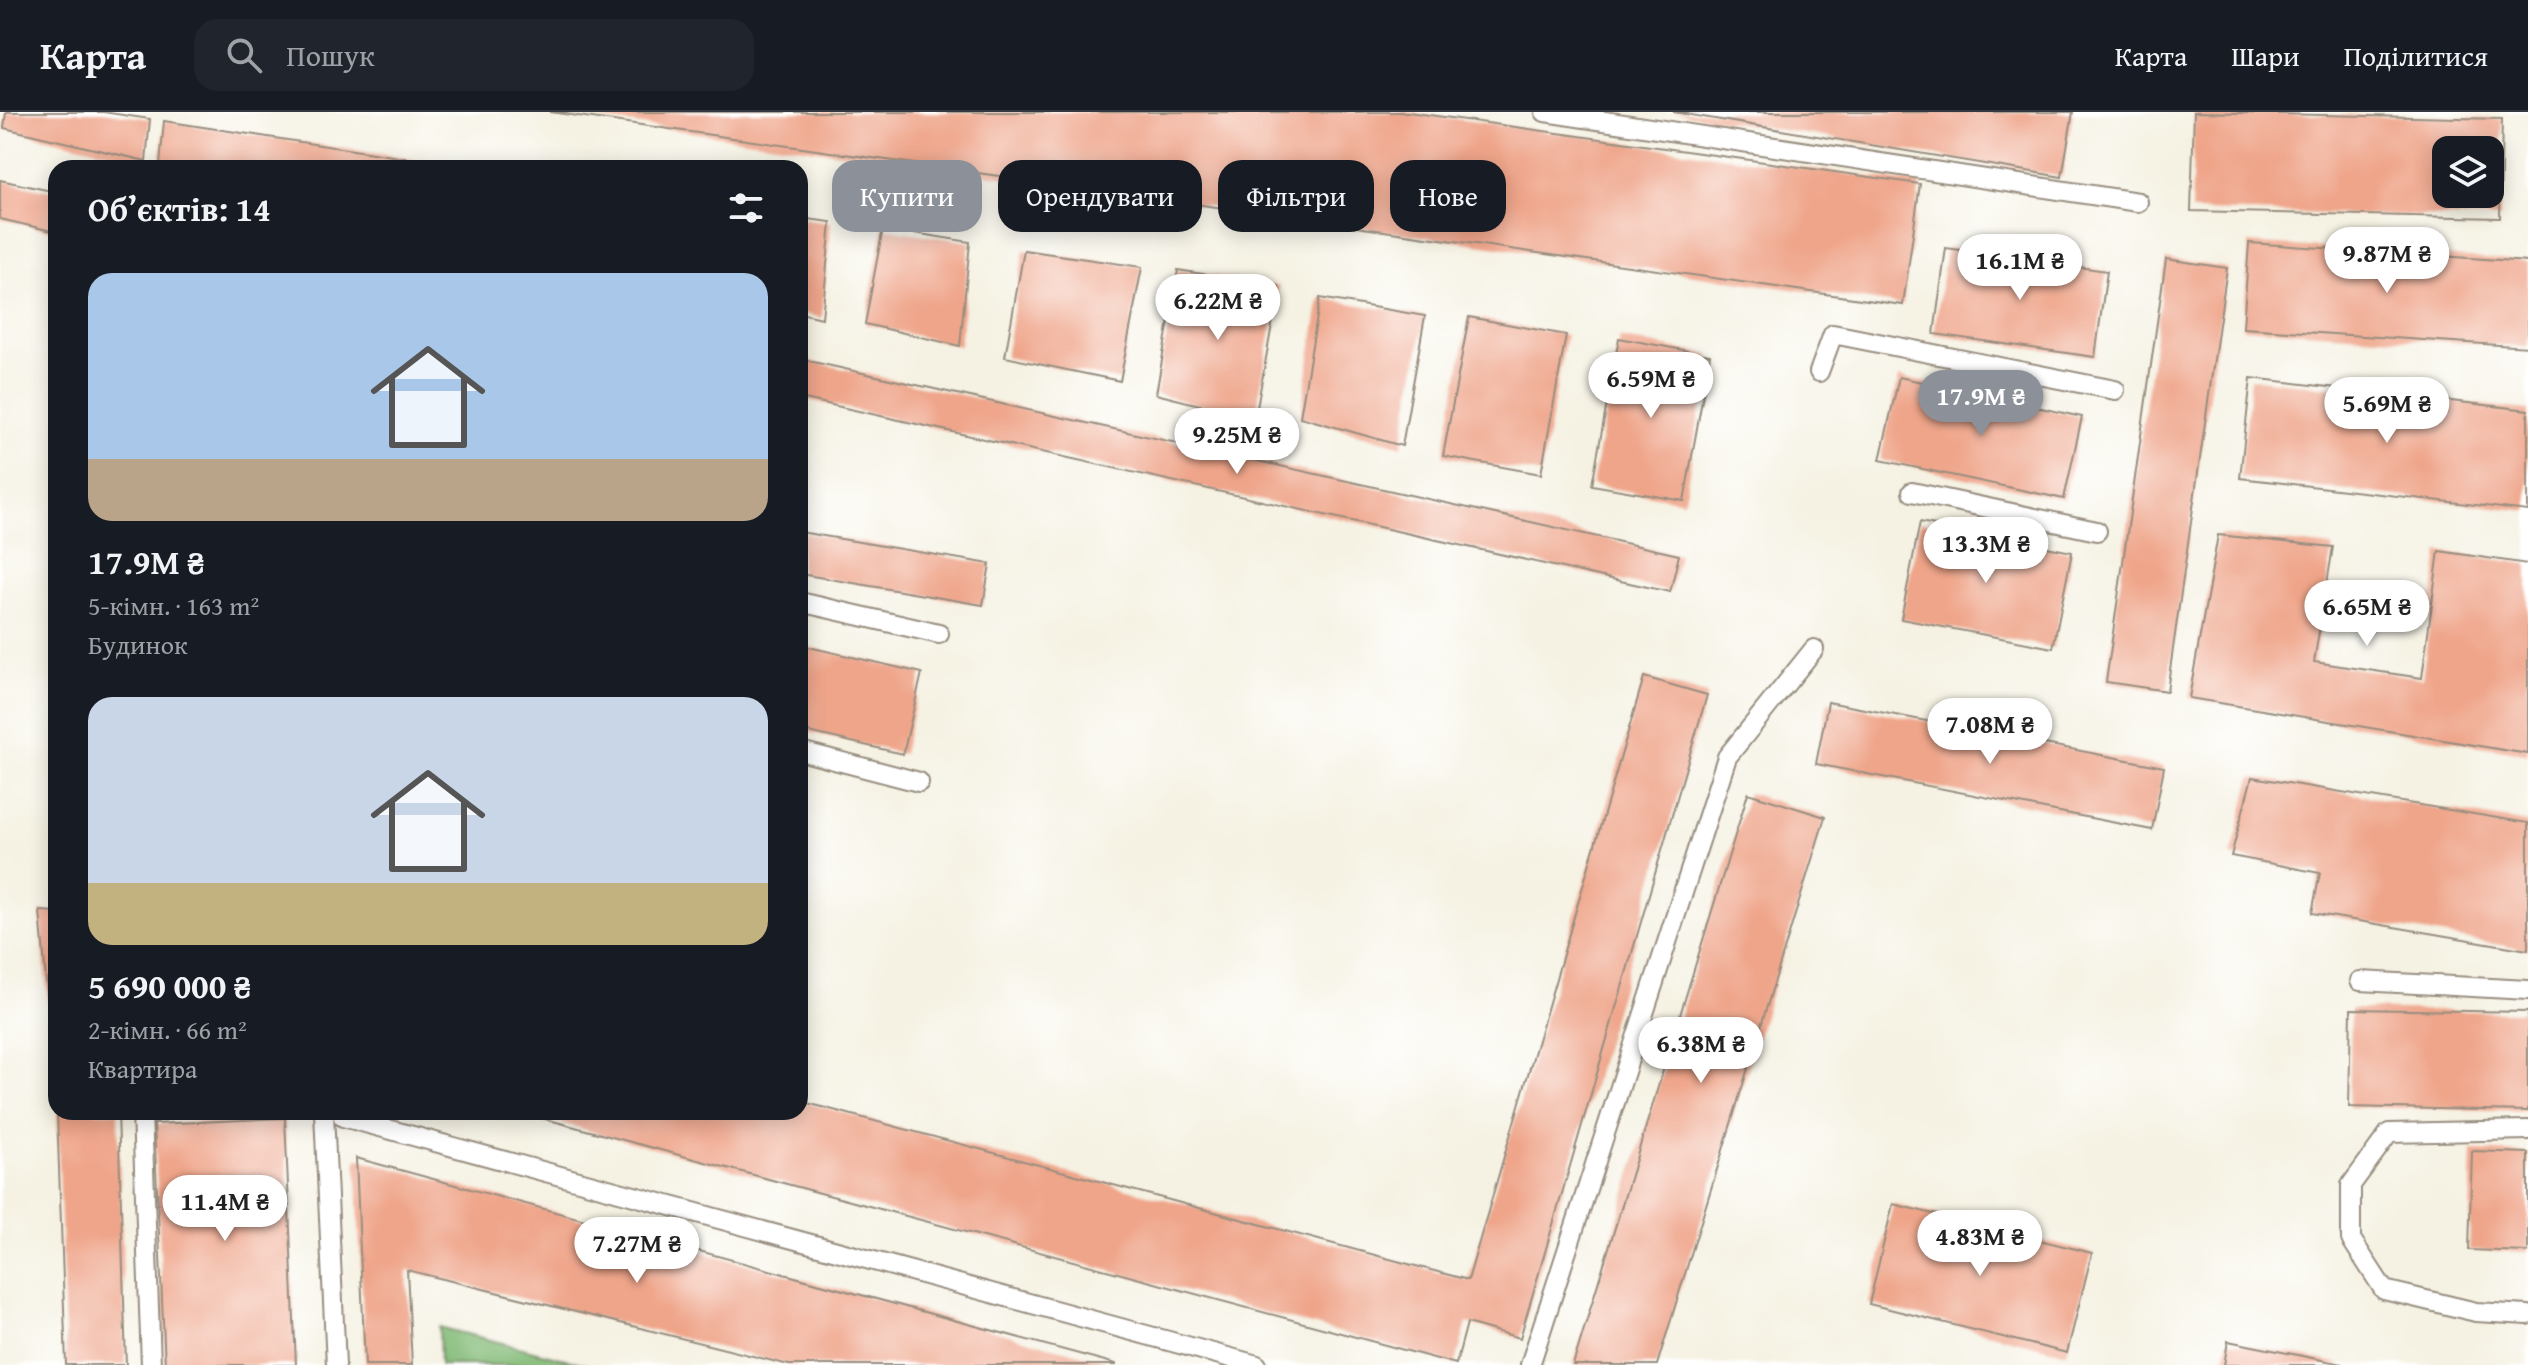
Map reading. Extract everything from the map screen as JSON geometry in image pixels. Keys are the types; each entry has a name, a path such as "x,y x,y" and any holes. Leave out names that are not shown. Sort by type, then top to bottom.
{"lane":[{"path":"1545,112 2138,202"},
{"path":"1819,372 1833,334 2115,390"},
{"path":"1912,492 2097,531"},
{"path":"808,604 939,634"},
{"path":"1530,1365 1727,757 1814,649"},
{"path":"808,753 919,782"},
{"path":"2360,981 2528,990"},
{"path":"142,1120 151,1365"},
{"path":"322,1120 336,1365"},
{"path":"362,1120 1257,1365"},
{"path":"2528,1130 2389,1133 2351,1185 2351,1239 2384,1290 2476,1312 2528,1315"}],"green space":[{"path":"439,1327 589,1365 440,1365"}],"building":[{"path":"6,112 103,112 150,119 146,160 4,128"},
{"path":"550,112 1408,112 1920,184 1903,305 1391,232 1506,232 1506,160 1390,160 1390,232 1374,230 1374,160 1218,160 1218,207 1202,205 1202,160 998,160 998,176 982,174 982,160 886,160"},
{"path":"1673,112 2073,112 2062,177"},
{"path":"2194,112 2502,119 2502,136 2432,136 2432,208 2500,208 2500,218 2191,211"},
{"path":"164,121 419,160 160,160"},
{"path":"0,180 48,190 48,230 0,219"},
{"path":"808,219 831,222 822,318 808,315"},
{"path":"882,232 908,232 970,242 960,346 865,324"},
{"path":"2249,243 2528,262 2528,347 2243,328"},
{"path":"1946,248 2107,271 2095,357 1934,334"},
{"path":"1024,250 1142,267 1120,381 1005,357"},
{"path":"2166,259 2227,268 2167,691 2106,682"},
{"path":"1178,270 1279,286 1255,419 1156,394"},
{"path":"1320,298 1425,316 1402,446 1300,417"},
{"path":"1469,317 1566,335 1541,474 1443,456"},
{"path":"1619,338 1710,355 1684,501 1592,485"},
{"path":"808,361 1679,555 1670,592 808,400"},
{"path":"1899,377 2082,417 2064,499 1880,460"},
{"path":"2251,378 2528,410 2528,511 2240,478"},
{"path":"1920,522 2072,552 2053,648 1901,619"},
{"path":"808,533 990,564 983,605 808,575"},
{"path":"2218,535 2333,547 2314,662 2422,678 2439,551 2528,564 2528,754 2189,698"},
{"path":"808,647 922,673 903,754 808,732"},
{"path":"1644,677 1707,695 1520,1338 1467,1323 1456,1364 549,1120 808,1120 808,1103 1468,1280"},
{"path":"1828,702 2164,767 2152,830 1816,764"},
{"path":"2252,777 2528,823 2528,950 2312,913 2320,873 2231,856"},
{"path":"1748,793 1825,817 1657,1365 1573,1365"},
{"path":"40,911 48,912 48,1002"},
{"path":"2351,1009 2528,1012 2528,1111 2349,1107"},
{"path":"57,1120 118,1120 126,1365 66,1365"},
{"path":"285,1120 296,1365 165,1365 154,1124"},
{"path":"2472,1151 2528,1153 2528,1252 2469,1250"},
{"path":"356,1158 1116,1365 789,1365 407,1270 412,1365 365,1365"},
{"path":"1893,1204 2092,1253 2067,1353 1869,1304"},
{"path":"2228,1341 2342,1364 2342,1365 2224,1365"}]}
